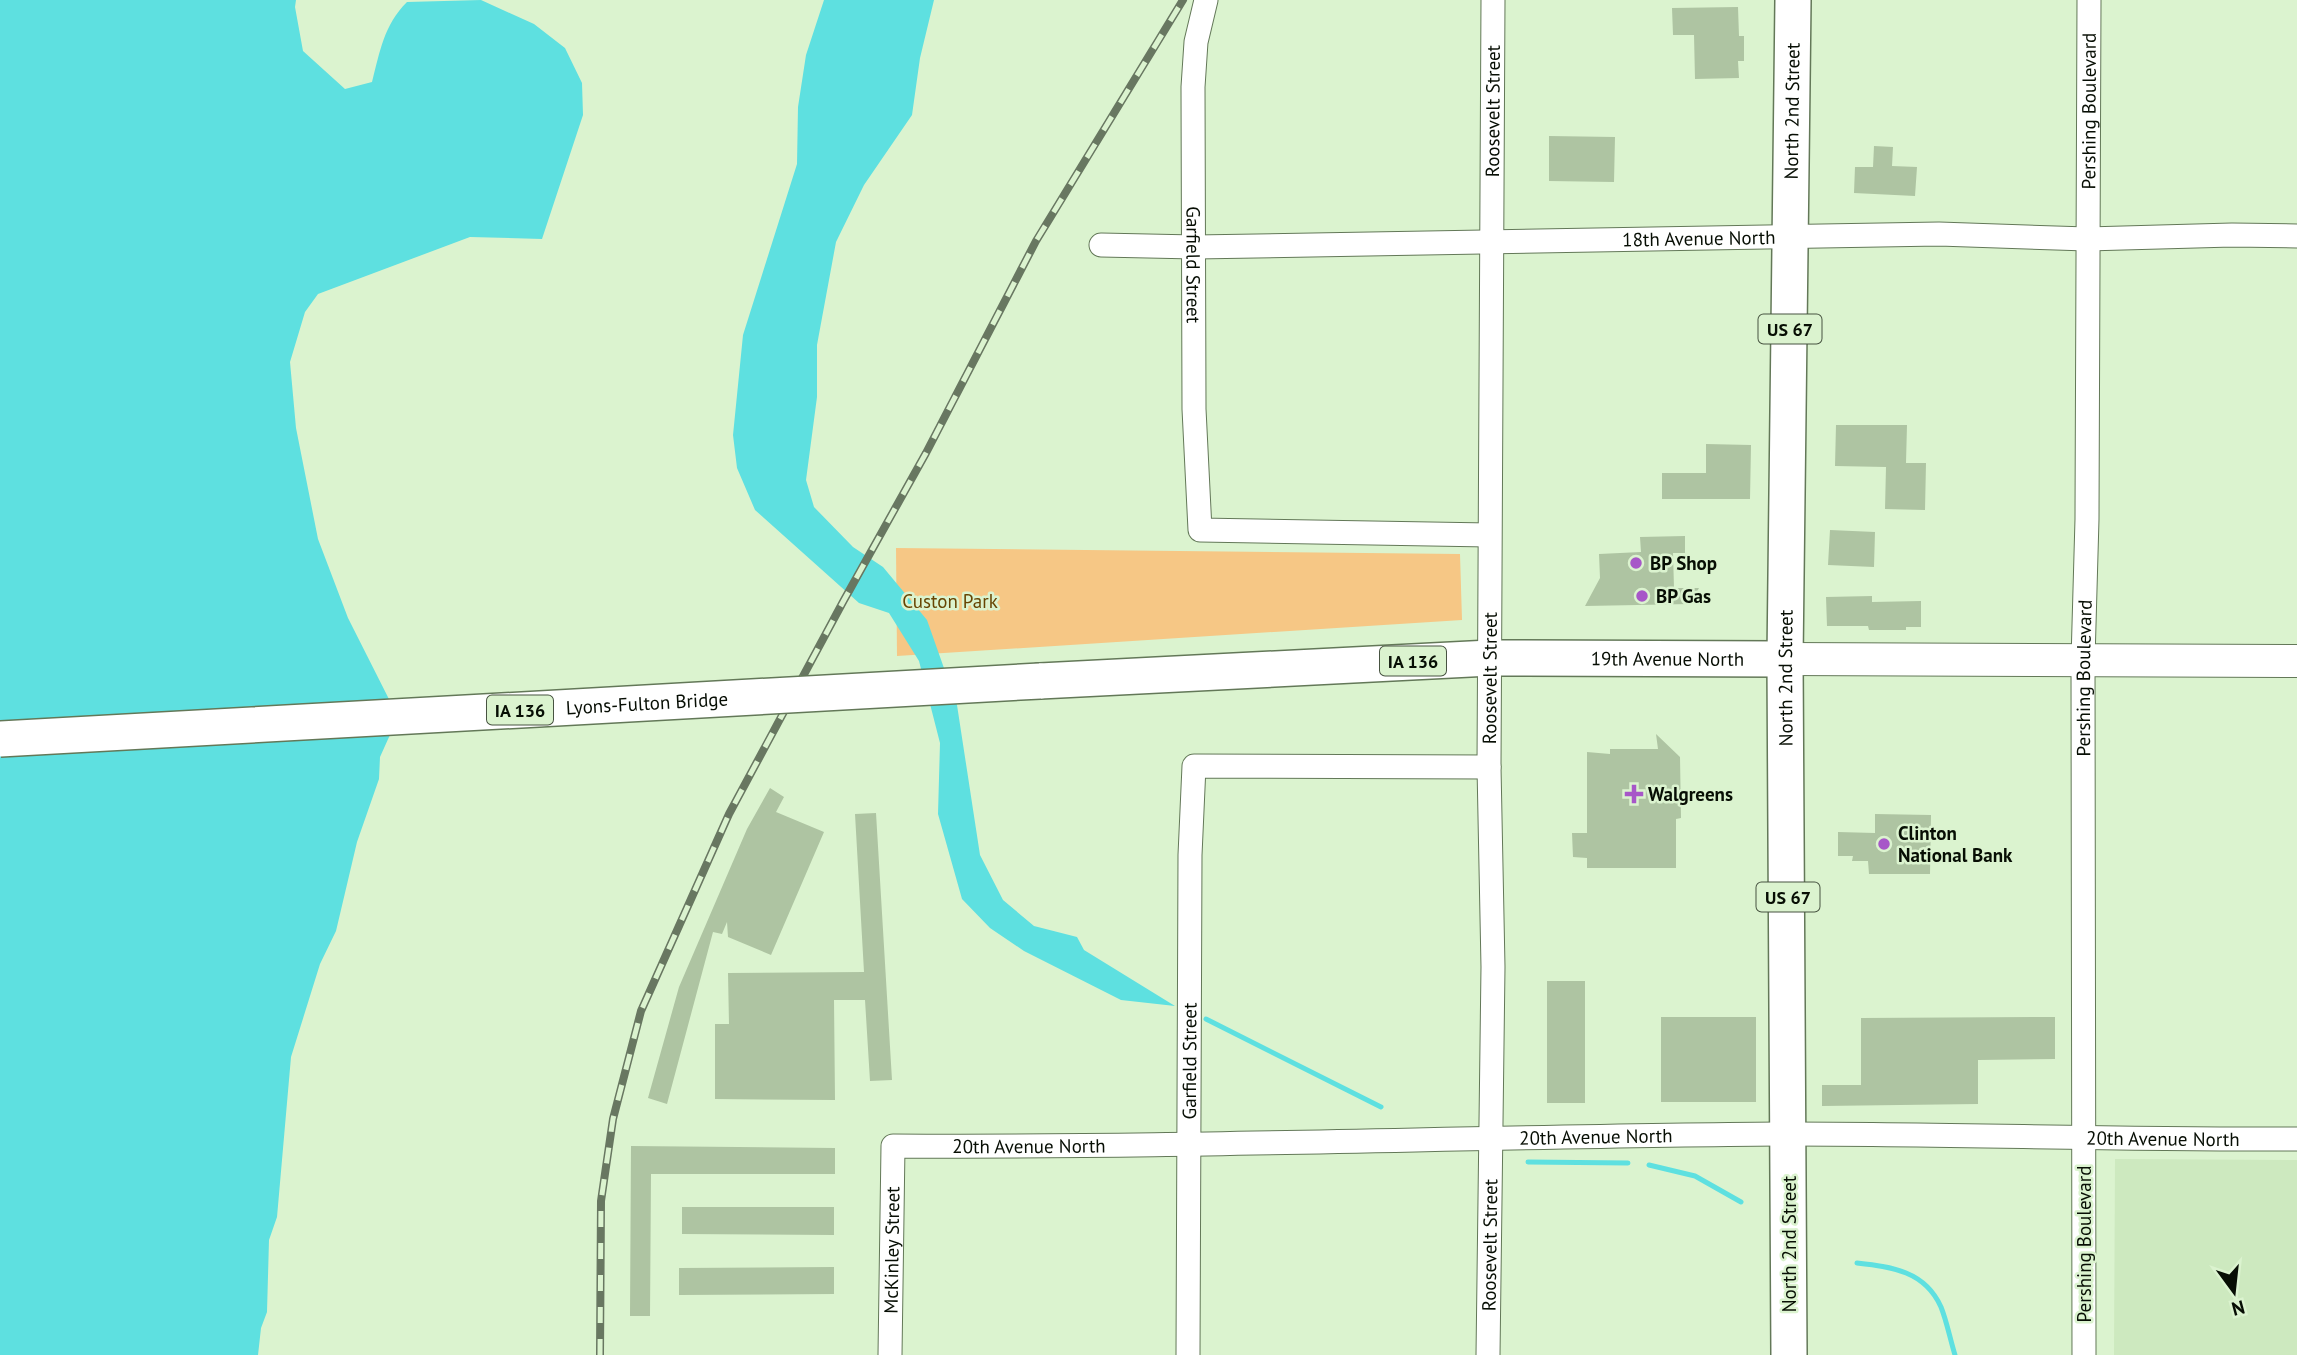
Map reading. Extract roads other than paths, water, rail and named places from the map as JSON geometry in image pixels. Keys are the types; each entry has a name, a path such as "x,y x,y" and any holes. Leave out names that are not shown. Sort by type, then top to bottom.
{"main road":[{"name":"North 2nd Street","path":"1789,1355 1786,659 1793,0"},
{"name":"19th Avenue North","path":"1040,681 1490,658 2297,661"},
{"name":"Lyons-Fulton Bridge","path":"0,739 1040,681"}],"street":[{"name":"Garfield Street","path":"1206,0 1196,42 1193,87 1194,409 1200,530 1489,535"},
{"name":"Roosevelt Street","path":"1488,1355 1493,967 1489,767 1489,535 1493,0"},
{"name":"Pershing Boulevard","path":"2084,1355 2083,660 2087,519 2089,0"},
{"name":"18th Avenue North","path":"1101,245 1195,247 1939,234 2087,239 2297,236"},
{"name":"Garfield Street","path":"1188,1355 1191,1142 1190,855 1194,766 1489,767"},
{"name":"20th Avenue North","path":"893,1146 1046,1147 1191,1142 1345,1143 1790,1135 2297,1139"},
{"name":"McKinley Street","path":"890,1355 893,1146"}],"water":[{"path":"0,0 296,0 303,51 345,89 372,82 388,29 407,2 481,0 534,24 565,48 582,83 583,115 542,239 470,237 318,294 305,312 290,362 296,428 318,539 348,618 398,717 380,757 379,779 357,842 336,931 320,964 291,1057 277,1217 269,1240 267,1312 261,1328 258,1355 0,1355"},
{"path":"824,0 934,0 920,58 912,115 864,185 836,242 817,345 817,397 806,480 814,507 853,547 883,567 927,620 957,705 980,855 1003,900 1034,926 1077,937 1084,950 1175,1006 1121,1000 1024,951 990,928 962,899 938,814 940,743 919,661 889,613 859,603 755,510 737,468 733,435 743,335 797,164 798,107 806,55"}],"waterway":[{"path":"1206,1019 1381,1107"},
{"path":"1528,1162 1628,1163"},
{"path":"1649,1165 1695,1176 1741,1202"},
{"path":"1857,1263 1895,1269 1917,1278 1926,1286 1941,1307 1955,1355"}],"railway":[{"path":"600,1355 601,1201 613,1119 641,1011 729,814 926,453 1036,241 1183,0"}],"place":[{"name":"BP Shop","path":"1636,563"},
{"name":"BP Gas","path":"1642,596"},
{"name":"Walgreens","path":"1634,794"},
{"name":"Clinton National Bank","path":"1884,844"}],"park label":[{"name":"Custon Park","path":"950,601"}]}
